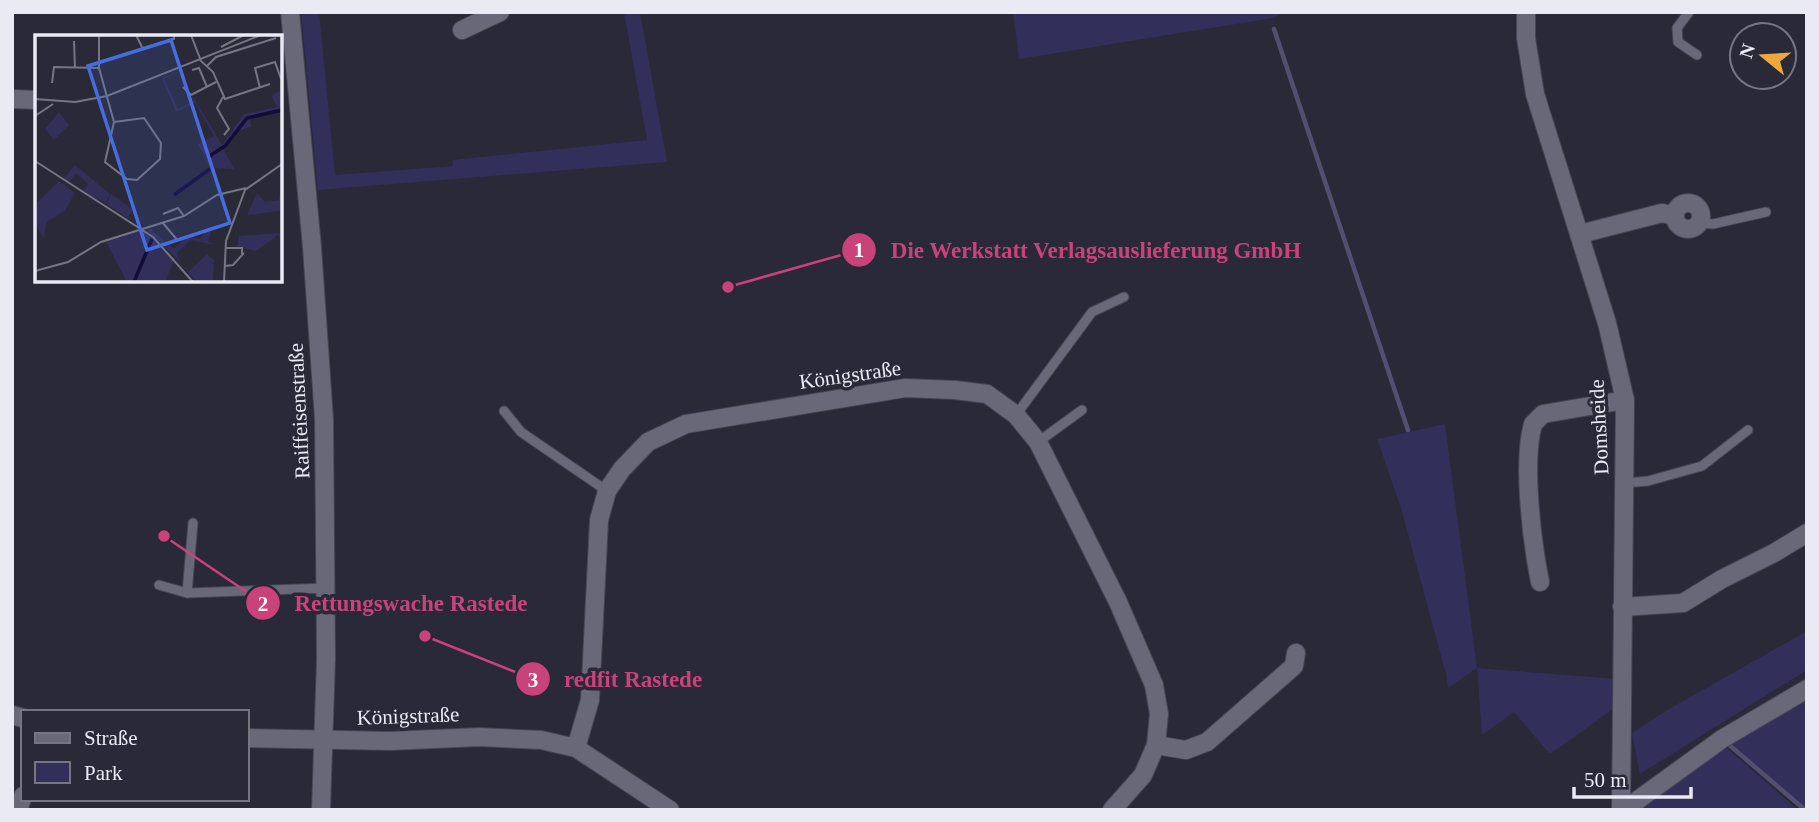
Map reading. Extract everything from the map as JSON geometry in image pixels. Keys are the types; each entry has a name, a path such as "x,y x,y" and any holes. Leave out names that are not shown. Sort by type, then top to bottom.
{"street":[{"name":"Raiffeisenstraße","path":"290,12 312,247 324,419 325,741 321,810"},
{"path":"462,30 500,12"},
{"name":"Domsheide","path":"1526,12 1526,38 1535,94 1618,363 1625,400 1622,810"},
{"path":"12,99 35,100"},
{"path":"1580,234 1662,213 1675,216 1680,205 1692,203 1701,213 1699,223"},
{"name":"Königstraße","path":"576,748 590,701 598,520 607,491 622,469 648,442 686,424 905,388 955,390 987,394 1016,415 1038,442 1118,602 1154,685 1159,714 1156,745 1143,775 1112,810"},
{"path":"1540,582 1534,551 1529,465 1533,424 1543,414 1625,400"},
{"path":"1622,607 1683,603 1807,533"},
{"path":"1156,745 1186,750 1207,742 1294,666 1296,653"},
{"path":"1622,810 1722,739 1807,689"},
{"name":"Königstraße","path":"248,738 325,741 505,737 541,740 576,748 670,810"}],"lane":[{"path":"1689,12 1677,28 1678,42 1697,55"},
{"path":"1699,223 1713,224 1766,212"},
{"path":"1016,415 1092,312 1124,297"},
{"path":"1038,442 1082,410"},
{"path":"504,411 521,432 607,491"},
{"path":"1625,483 1648,481 1702,466 1748,430"},
{"path":"187,593 193,523"},
{"path":"159,585 187,593 326,588"}],"green space":[{"path":"301,12 319,12 335,175 453,166 453,160 647,140 624,12 640,12 667,162 318,190"},
{"path":"1013,12 1284,12 1274,18 1019,59"},
{"path":"1445,424 1477,668 1448,688 1401,508 1377,439"},
{"path":"1807,631 1807,670 1640,774 1632,733 1669,709"},
{"path":"1477,668 1617,679 1616,707 1550,754 1514,712 1482,735"},
{"path":"1807,695 1807,810 1804,810 1728,740"},
{"path":"1722,744 1798,810 1637,810"}],"waterway":[{"path":"1274,29 1408,430"},
{"path":"1727,743 1805,810"}],"place":[{"name":"Die Werkstatt Verlagsauslieferung GmbH","path":"728,287"},
{"name":"Rettungswache Rastede","path":"164,536"},
{"name":"redfit Rastede","path":"425,636"}]}
